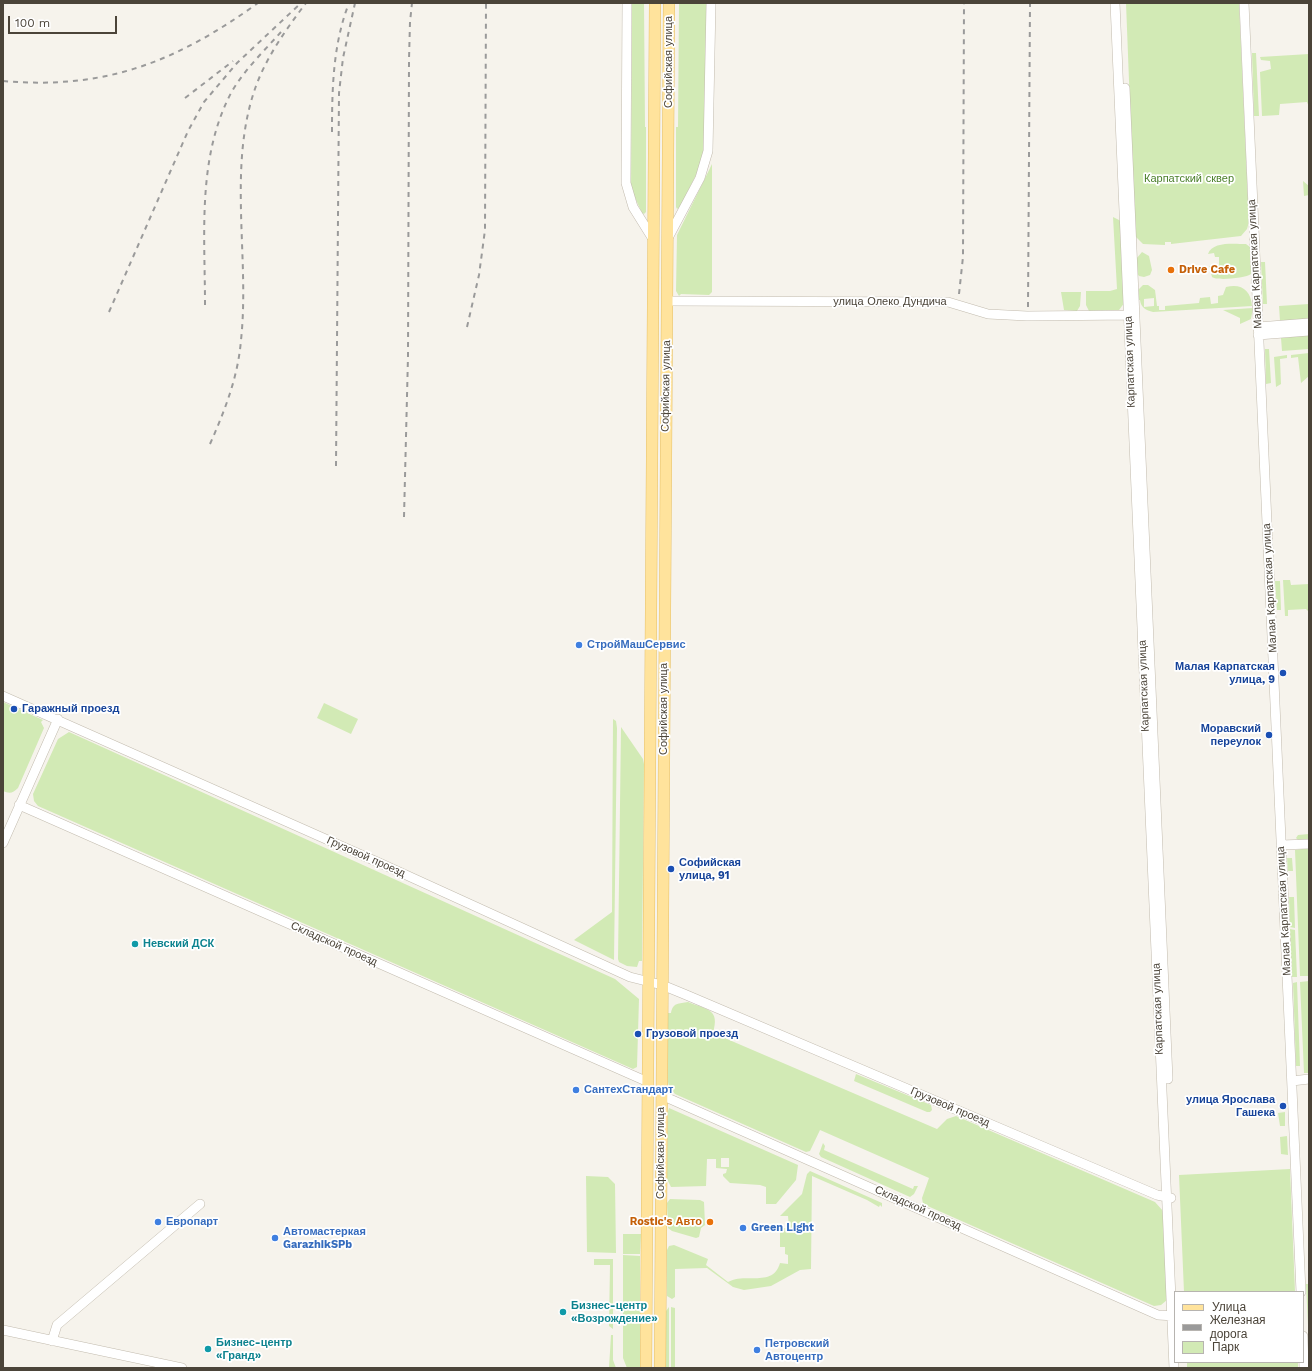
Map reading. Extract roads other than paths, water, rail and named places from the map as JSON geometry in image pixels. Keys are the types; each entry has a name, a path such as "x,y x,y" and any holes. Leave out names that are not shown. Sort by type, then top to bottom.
{"main road":[{"name":"Софийская улица","path":"646,1368 655,3"},
{"name":"Софийская улица","path":"660,1368 669,3"}],"street":[{"path":"627,3 626,183 633,208 653,238"},
{"path":"668,238 700,178 708,151 711,3"},
{"name":"Карпатская улица","path":"1116,3 1132,315 1170,1198 1174,1368"},
{"name":"Карпатская улица","path":"1122,3 1132,315"},
{"name":"Малая Карпатская улица","path":"1244,3 1301,1291"},
{"name":"улица Олеко Дундича","path":"667,301 948,302 988,314 1027,316 1132,315"},
{"path":"1258,331 1309,323"},
{"path":"1258,331 1309,331"},
{"name":"Грузовой проезд","path":"3,696 58,719 382,864 630,977 649,983 662,985 1170,1198"},
{"path":"3,843 58,719"},
{"name":"Складской проезд","path":"19,805 648,1082"},
{"path":"1281,846 1309,844"},
{"path":"1292,1081 1309,1079"},
{"name":"Складской проезд","path":"661,1095 1154,1313 1162,1316 1173,1316"},
{"name":"Карпатская улица","path":"1170,1198 1176,1291"},
{"path":"52,1340 57,1325 200,1204"},
{"path":"3,1330 182,1368"}],"railway":[{"path":"3,81 40,83 74,81 107,76 138,68 168,56 198,41 228,24 258,3"},
{"path":"109,312 188,131 204,102 237,63 301,3"},
{"path":"210,444 221,419 234,380 241,340 243,309 241,180 247,116 256,86 266,64 285,32 306,3"},
{"path":"332,132 334,66 340,34 349,3"},
{"path":"336,466 339,93 343,58 355,3"},
{"path":"404,517 408,356 409,60 412,3"},
{"path":"467,327 479,275 485,230 486,3"},
{"path":"959,294 963,257 964,3"},
{"path":"1028,307 1030,3"},
{"path":"205,305 205,197 208,170 220,118 236,85 248,69 281,32"},
{"path":"185,98 233,61"}],"place":[{"name":"Drive Cafe","path":"1171,270"},
{"name":"СтройМашСервис","path":"579,645"},
{"name":"Малая Карпатская улица, 9","path":"1283,673"},
{"name":"Гаражный проезд","path":"14,709"},
{"name":"Моравский переулок","path":"1269,735"},
{"name":"Софийская улица, 91","path":"671,869"},
{"name":"Невский ДСК","path":"135,944"},
{"name":"Грузовой проезд","path":"638,1034"},
{"name":"СантехСтандарт","path":"576,1090"},
{"name":"улица Ярослава Гашека","path":"1283,1106"},
{"name":"Европарт","path":"158,1222"},
{"name":"Rostic's Авто","path":"710,1222"},
{"name":"Green Light","path":"743,1228"},
{"name":"Автомастеркая GarazhikSPb","path":"275,1238"},
{"name":"Бизнес-центр «Возрождение»","path":"563,1312"},
{"name":"Бизнес-центр «Гранд»","path":"208,1349"},
{"name":"Петровский Автоцентр","path":"757,1350"}],"park label":[{"name":"Карпатский сквер","path":"1189,179"}]}
